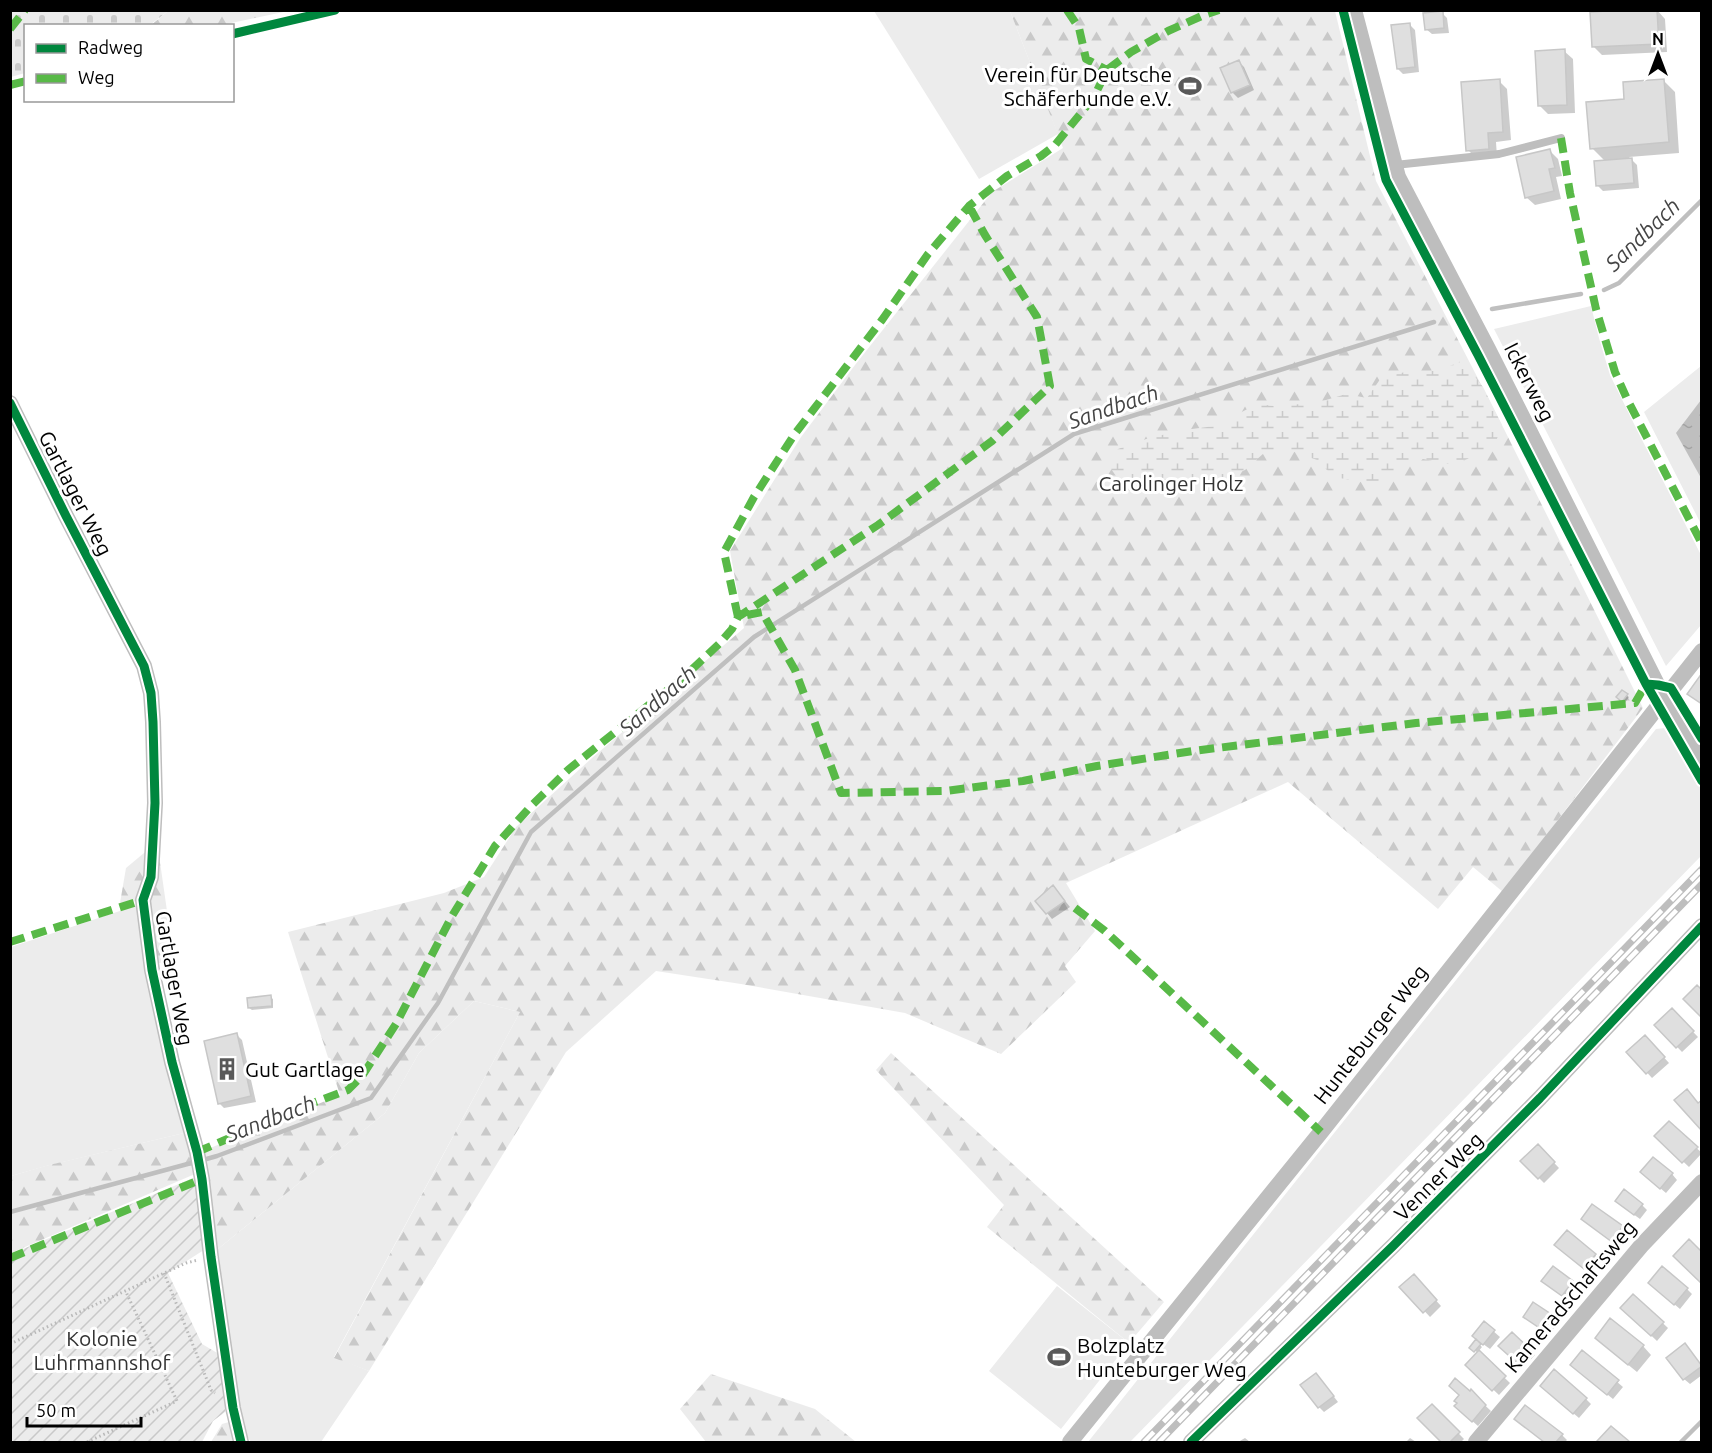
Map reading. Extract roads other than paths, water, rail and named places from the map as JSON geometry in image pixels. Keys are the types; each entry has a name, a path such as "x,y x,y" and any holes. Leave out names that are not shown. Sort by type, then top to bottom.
{"street":[{"name":"Ickerweg","path":"1354,10 1398,177 1664,697 1701,760"},
{"name":"Gartlager Weg","path":"10,403 144,666 151,693 155,803 151,877 143,900 152,970 172,1062 201,1171 233,1408 241,1443"},
{"name":"Hunteburger Weg","path":"1070,1443 1321,1132 1701,651"},
{"name":"Venner Weg","path":"1191,1443 1393,1246 1540,1098 1701,926"},
{"name":"Kameradschaftsweg","path":"1476,1443 1641,1246 1701,1182"}],"lane":[{"path":"1395,165 1499,154 1561,138"}],"water":[{"path":"1701,400 1701,478 1676,433"}],"waterway":[{"name":"Sandbach","path":"1604,290 1619,283 1702,200"},
{"name":"Sandbach","path":"1492,309 1581,294"},
{"name":"Sandbach","path":"203,1160 371,1098 438,1003 531,832 754,637 1074,434 1434,322"},
{"name":"Sandbach","path":"10,1212 195,1162"},
{"path":"1681,1442 1702,1421"}],"railway":[{"path":"1144,1442 1702,869"},
{"path":"1159,1442 1702,884"}],"place":[{"name":"Verein für Deutsche Schäferhunde e.V.","path":"1190,86"},
{"name":"Gut Gartlage","path":"227,1069"},
{"name":"Bolzplatz Hunteburger Weg","path":"1059,1357"}],"park label":[{"name":"Carolinger Holz","path":"1171,483"},
{"name":"Kolonie Luhrmannshof","path":"102,1350"}]}
